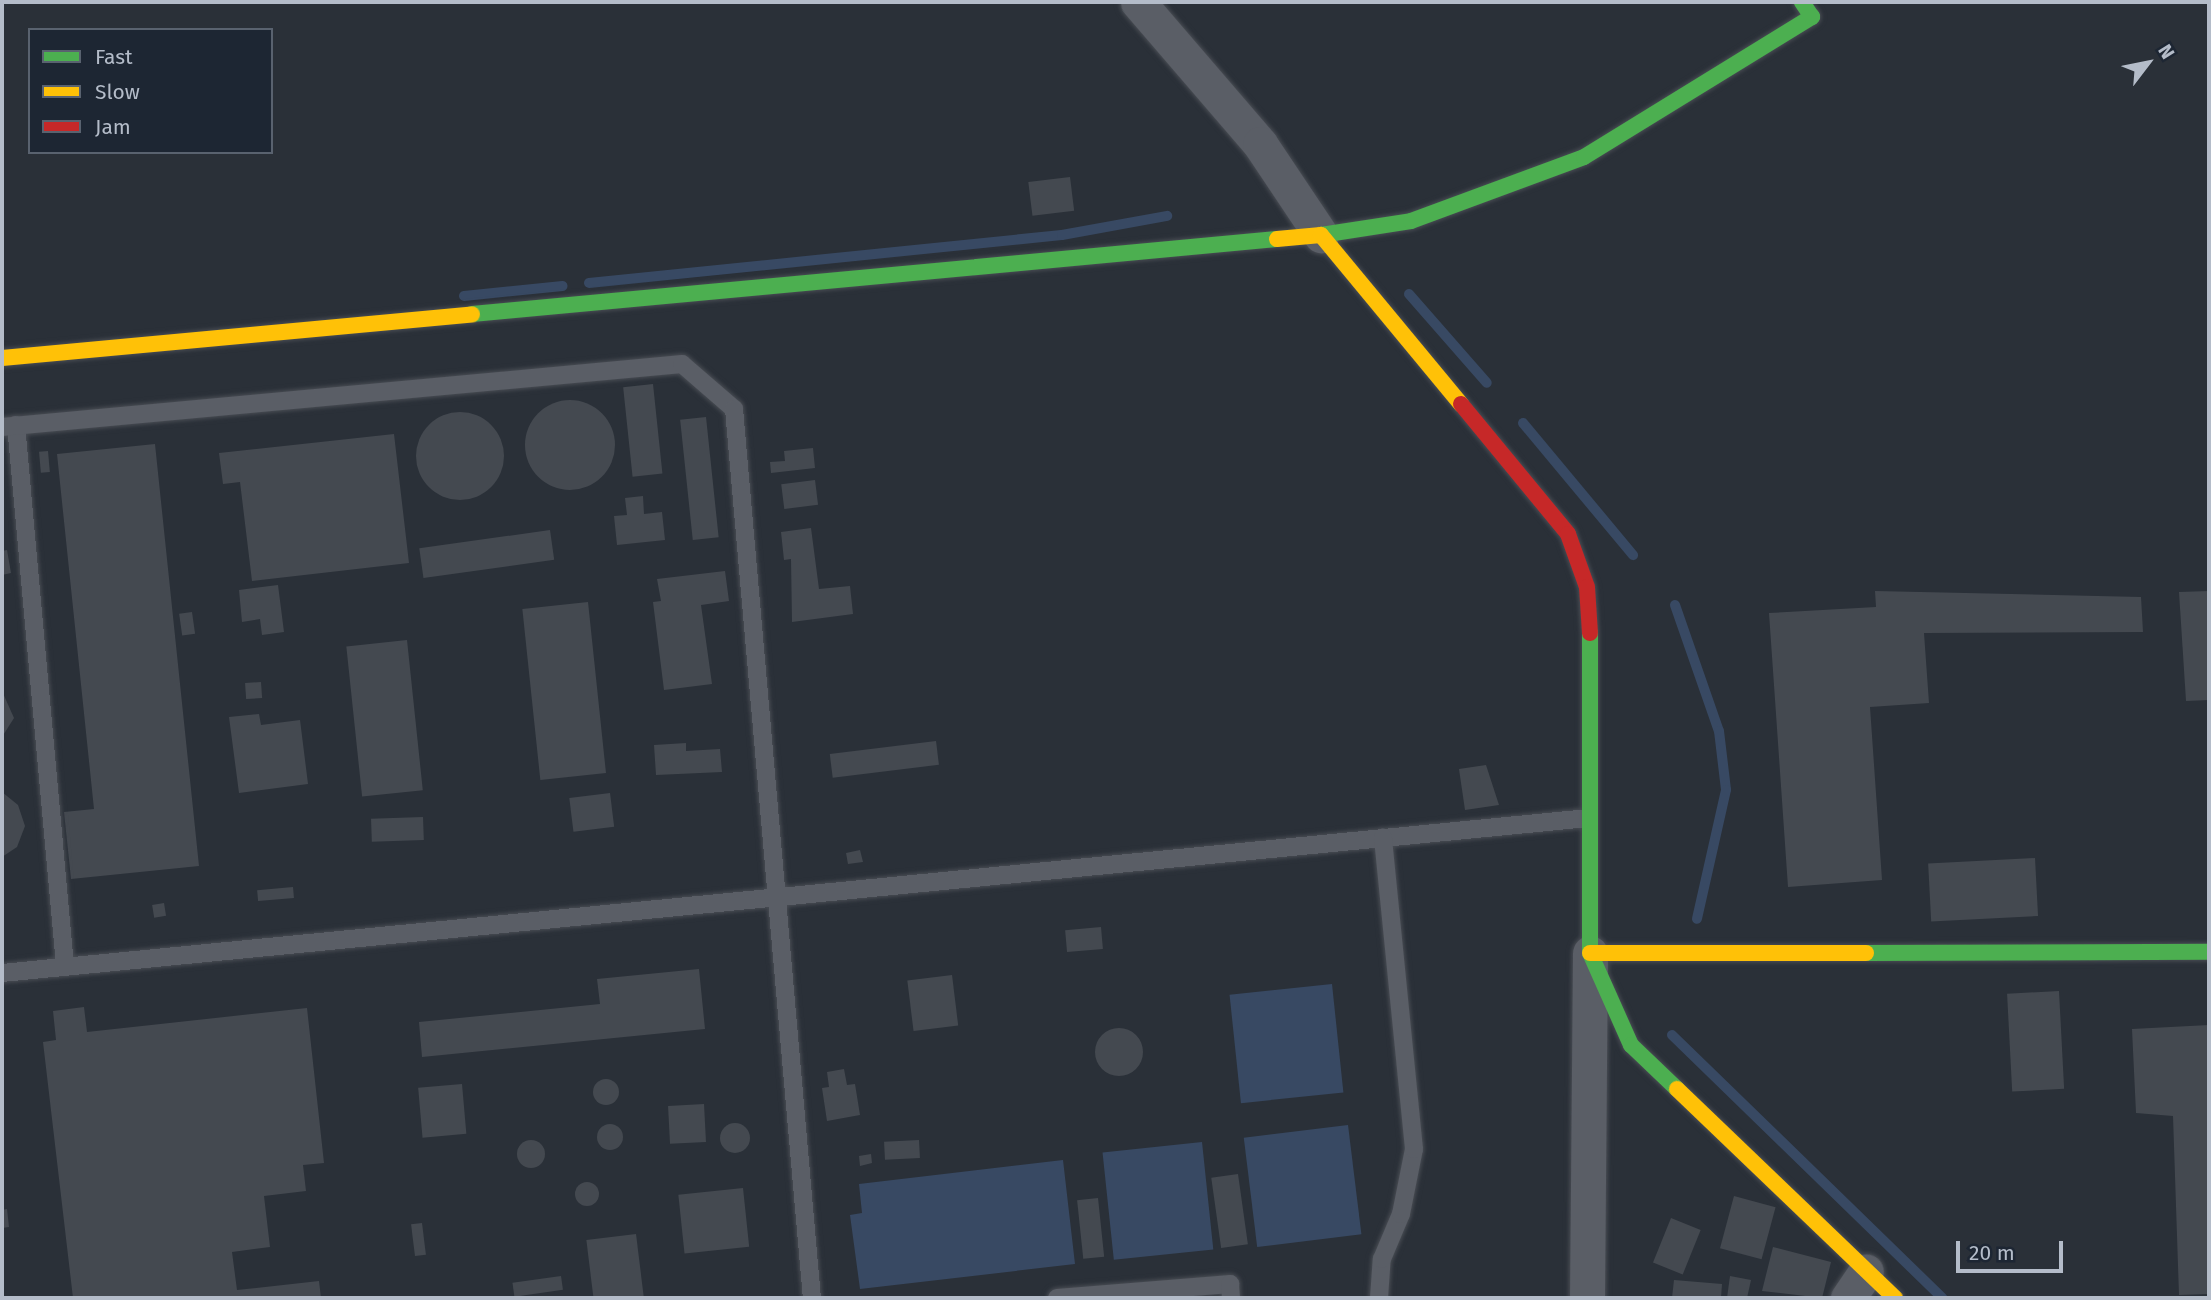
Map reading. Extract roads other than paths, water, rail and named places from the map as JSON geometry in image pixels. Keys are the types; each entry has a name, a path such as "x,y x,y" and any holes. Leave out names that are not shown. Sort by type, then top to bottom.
{"street":[{"path":"1138,2 1260,144 1321,235 1569,534 1587,587 1590,633 1587,1298"},
{"path":"2,358 1321,235 1411,221 1584,157 1812,17 1802,2"},
{"path":"1590,953 2209,952"},
{"path":"1590,953 1631,1045 1857,1284 1895,1298"}],"lane":[{"path":"65,966 9,426 682,364 734,409 811,1298"},
{"path":"2,973 775,892 1588,818"},
{"path":"1379,1298 1382,1259 1401,1214 1414,1149 1384,838"},
{"path":"1057,1298 1230,1283 1231,1298"}],"water":[{"path":"1332,984 1343,1092 1241,1103 1230,995"},
{"path":"1348,1125 1361,1234 1257,1247 1244,1138"},
{"path":"1202,1142 1213,1249 1114,1260 1103,1152"},
{"path":"1063,1160 1075,1264 860,1289 850,1215 862,1213 859,1184"}],"waterway":[{"path":"589,283 1062,235 1167,216"},
{"path":"464,296 562,286"},
{"path":"1409,294 1487,383"},
{"path":"1523,423 1633,555"},
{"path":"1675,605 1719,731 1726,790 1697,919"},
{"path":"1672,1035 1942,1298"}]}
